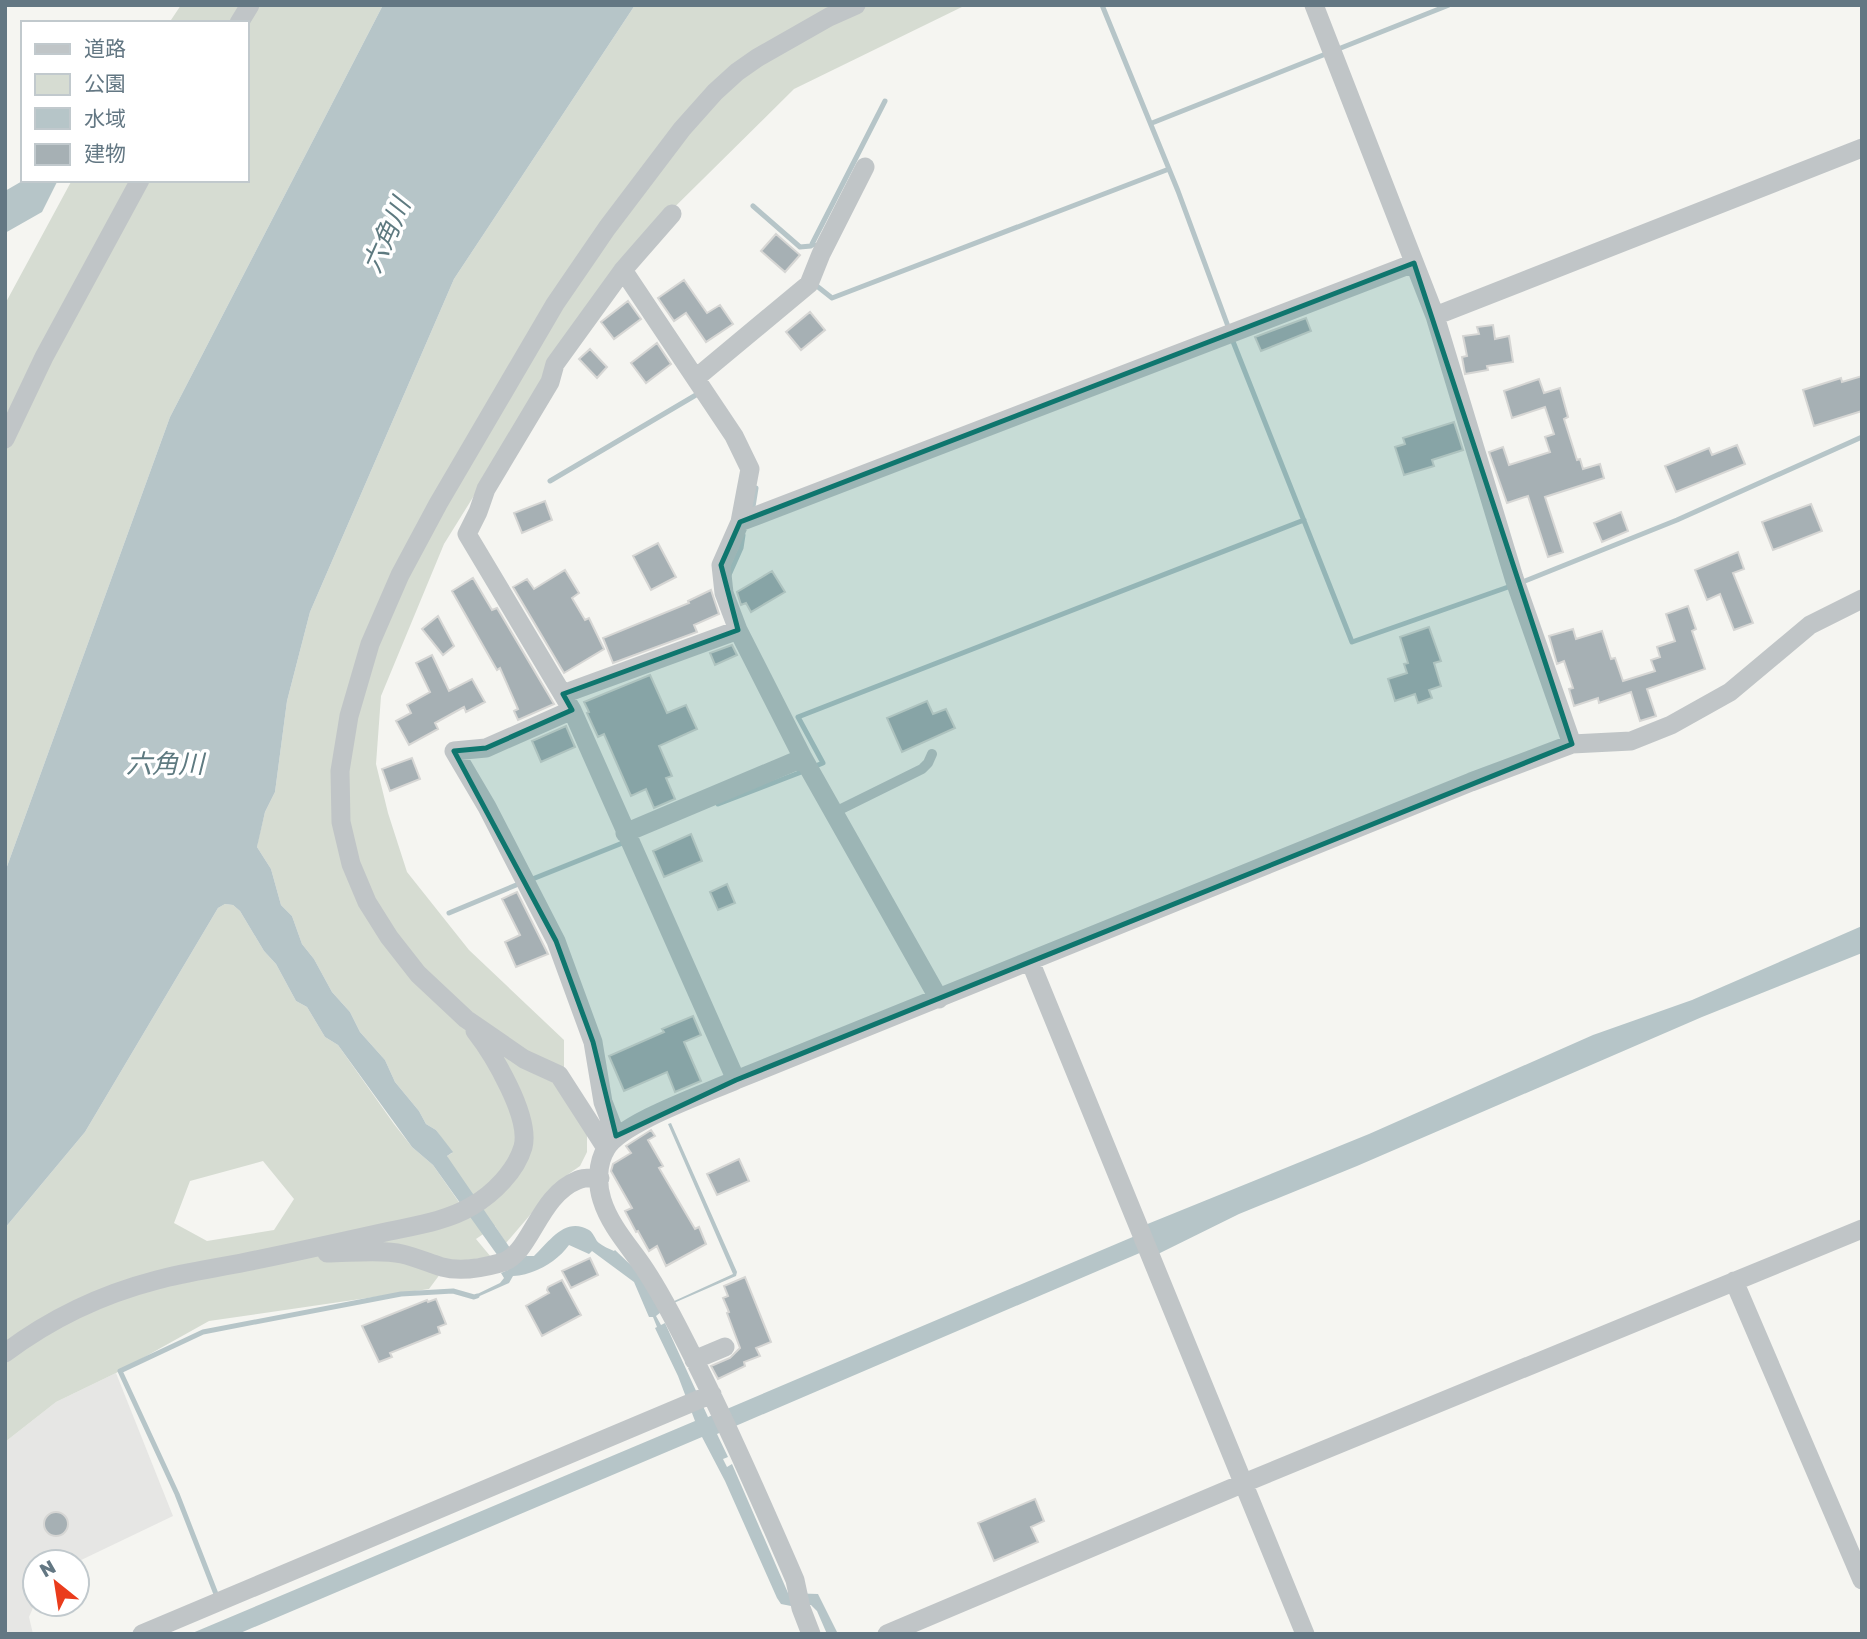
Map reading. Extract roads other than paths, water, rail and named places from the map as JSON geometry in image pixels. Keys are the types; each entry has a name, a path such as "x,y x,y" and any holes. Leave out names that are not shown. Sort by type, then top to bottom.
{"street":[{"path":"240,21 250,5"},
{"path":"5,1353 25,1338 112,1293 160,1279 444,1219 471,1207 489,1195 509,1172 523,1146 524,1128 512,1093 489,1048 466,1019 418,974 389,937 367,902 351,864 341,822 340,771 349,716 370,644 400,575 438,504 555,304 607,228 682,130 715,92 757,58 829,17 856,5"},
{"path":"1314,5 1435,316 1517,585 1572,744"},
{"path":"1435,316 1862,148"},
{"path":"701,387 809,284 865,167"},
{"path":"5,439 44,357 139,182"},
{"path":"671,214 624,270 555,364 550,382 486,489 467,534 567,702 736,1080"},
{"path":"747,520 1415,263"},
{"path":"624,270 734,436 750,469 747,520 721,565 724,593 738,630 807,765 939,999"},
{"path":"811,1634 795,1580 714,1397 666,1306 615,1227 601,1199 599,1165 611,1142 639,1123 736,1080 1471,782 1572,744 1632,741 1671,725 1730,692 1810,625 1862,599"},
{"path":"611,1142 593,1042 556,941 454,751 486,748 567,702 738,630"},
{"path":"627,838 807,765"},
{"path":"1030,961 1305,1634"},
{"path":"466,1019 524,1059 559,1075 611,1142"},
{"path":"291,1253 399,1253 445,1268 467,1270 509,1258 525,1244 533,1226 554,1195 580,1179 600,1178"},
{"path":"887,1634 1244,1483 1862,1229"},
{"path":"1734,1281 1862,1580"},
{"path":"694,1360 725,1347"},
{"path":"142,1634 680,1408 714,1397"}],"lane":[{"path":"835,812 922,769 932,754"}],"water":[{"name":"六角川","path":"383,5 635,5 454,279 310,612 287,701 275,792 265,812 257,847 271,869 281,905 292,916 302,944 314,959 332,992 350,1012 360,1032 385,1060 395,1082 426,1124 436,1130 453,1152 447,1156 519,1261 526,1256 534,1256 565,1228 580,1227 591,1231 598,1242 615,1250 636,1270 659,1308 733,1274 668,1124 671,1123 737,1272 736,1276 660,1309 661,1312 656,1316 661,1325 665,1323 708,1417 1135,1236 1145,1225 1369,1134 1593,1035 1692,1000 1862,926 1862,953 1702,1017 1239,1214 1158,1254 1142,1252 717,1434 728,1457 723,1459 727,1467 732,1464 788,1593 818,1594 838,1634 827,1634 817,1611 811,1605 781,1604 702,1437 238,1634 190,1634 695,1421 678,1376 655,1328 657,1327 653,1317 649,1317 634,1282 592,1251 589,1254 569,1245 558,1257 544,1266 513,1276 509,1283 473,1299 471,1297 500,1283 504,1278 501,1273 508,1270 433,1165 412,1147 338,1045 325,1037 307,1007 296,1001 276,964 264,951 240,911 233,905 225,904 218,908 85,1132 5,1228 5,872 170,417"},
{"path":"21,182 57,182 42,212 5,233 5,191"}],"waterway":[{"path":"1102,5 1178,191 1229,329"},
{"path":"1152,123 1449,5"},
{"path":"819,247 812,244 885,101"},
{"path":"813,283 832,298 1169,169"},
{"path":"753,206 800,247 812,244"},
{"path":"1232,339 1352,642 1511,586"},
{"path":"550,481 701,392"},
{"path":"1520,583 1677,520 1862,437"},
{"path":"752,513 756,488"},
{"path":"813,767 823,763 798,717 1304,520"},
{"path":"729,575 741,548 743,535"},
{"path":"718,804 804,771"},
{"path":"530,880 625,842"},
{"path":"449,913 521,883"},
{"path":"216,1594 177,1494 120,1371 203,1332 401,1294 453,1291 477,1296"}]}
